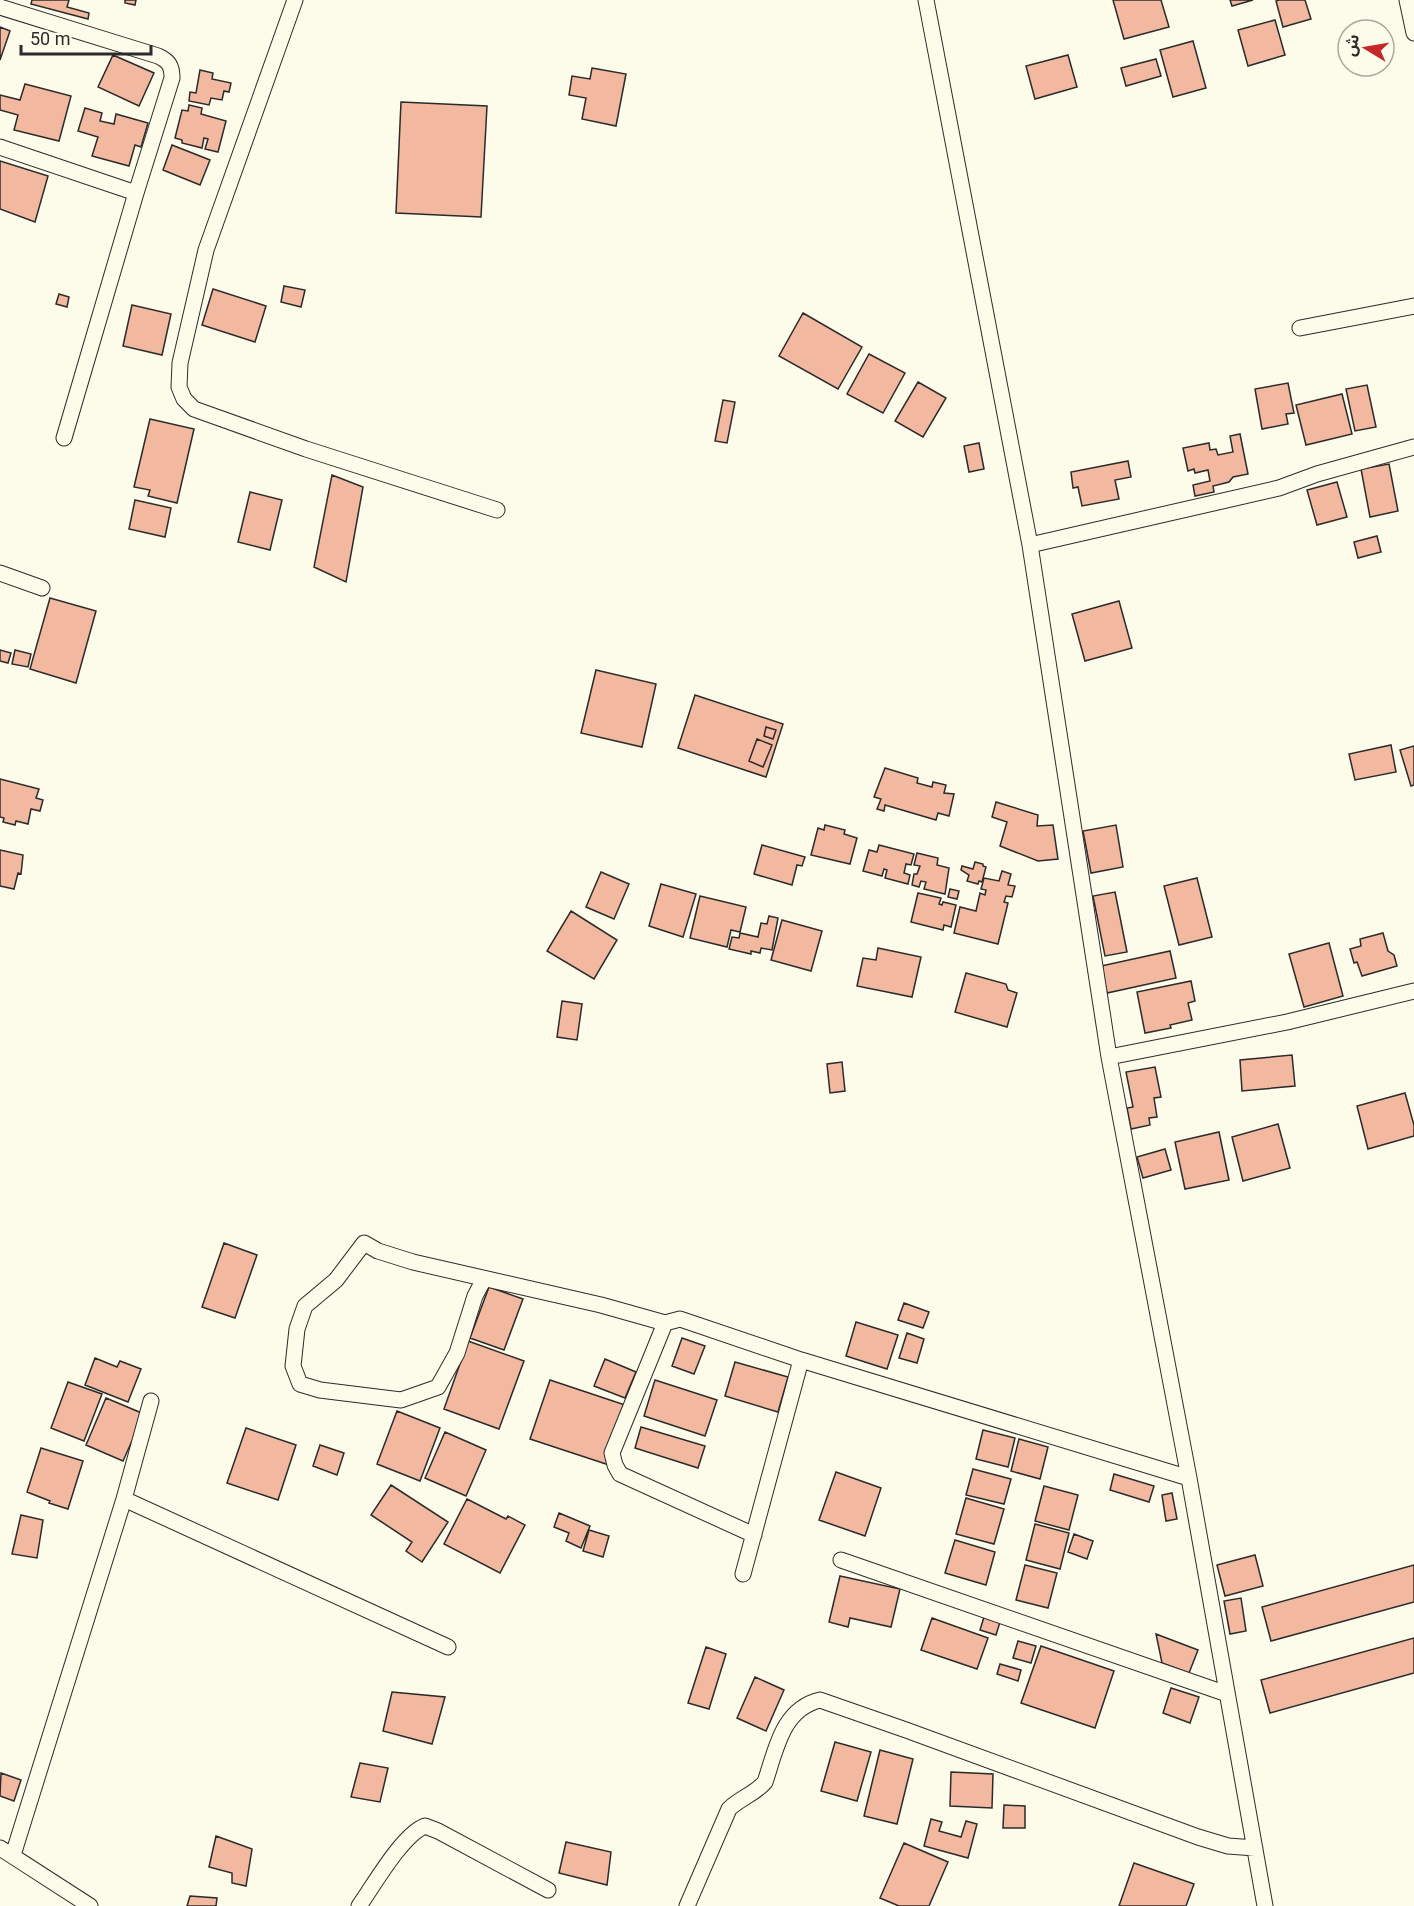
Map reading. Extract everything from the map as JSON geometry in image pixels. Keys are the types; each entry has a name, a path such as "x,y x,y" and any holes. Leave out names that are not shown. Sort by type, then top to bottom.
{"street":[{"path":"295,0 206,250 180,363 179,387 184,399 194,409 306,449 496,510"},
{"path":"926,0 1030,545 1109,1057 1189,1478 1265,1906"},
{"path":"1407,0 1414,33"},
{"path":"0,8 167,60 172,67 172,78 64,438"},
{"path":"0,147 136,193"},
{"path":"1300,328 1414,306"},
{"path":"1030,545 1279,488 1337,468 1414,447"},
{"path":"0,573 42,588"},
{"path":"1109,1057 1287,1022 1414,991"},
{"path":"484,1279 475,1296 457,1353 438,1387 401,1400 320,1390 300,1384 293,1366 297,1329 305,1306 336,1280 364,1243 378,1251 413,1262 601,1305 665,1323 680,1319 801,1360 1189,1478"},
{"path":"665,1323 612,1453 615,1465 620,1474 754,1535"},
{"path":"743,1574 801,1360"},
{"path":"90,1906 7,1851 124,1499 151,1401"},
{"path":"124,1499 447,1647"},
{"path":"842,1560 1227,1694"},
{"path":"687,1906 729,1809 738,1800 759,1789 765,1782 784,1725 796,1711 810,1702 820,1700 1198,1837 1228,1846 1255,1848"},
{"path":"359,1906 396,1852 417,1829 425,1826 548,1890"}],"building":[{"path":"32,0 69,0 67,7 89,13 88,19 31,4"},
{"path":"125,0 136,0 135,5 125,3"},
{"path":"1113,0 1161,0 1169,27 1124,39"},
{"path":"1230,0 1253,0 1232,6"},
{"path":"1305,0 1311,19 1283,27 1276,1"},
{"path":"1275,20 1285,55 1248,66 1238,30"},
{"path":"0,27 10,31 0,60"},
{"path":"1193,41 1206,88 1173,97 1160,50"},
{"path":"113,55 154,73 139,106 98,87"},
{"path":"1068,55 1077,87 1035,99 1026,66"},
{"path":"1156,59 1161,76 1126,86 1121,68"},
{"path":"592,68 626,74 616,126 582,119 586,98 569,95 572,76 590,79"},
{"path":"200,70 213,73 212,79 231,83 229,92 224,91 222,100 211,98 209,105 189,101 190,92 196,93"},
{"path":"25,84 71,96 59,141 14,130 18,115 0,110 0,95 20,100"},
{"path":"401,102 487,106 481,217 396,213"},
{"path":"189,105 202,108 201,114 226,121 218,152 205,149 208,139 204,138 202,148 182,143 182,140 175,138 182,110 188,111"},
{"path":"85,108 102,113 100,121 114,124 116,114 148,123 141,147 135,145 129,166 92,156 98,137 78,131"},
{"path":"172,145 210,160 200,185 163,170"},
{"path":"0,161 48,176 35,222 0,209"},
{"path":"284,286 305,290 301,307 281,302"},
{"path":"213,289 266,306 255,342 202,325"},
{"path":"59,294 69,297 67,307 56,304"},
{"path":"132,305 171,314 162,355 123,346"},
{"path":"803,313 862,347 838,389 779,356"},
{"path":"869,354 905,373 883,413 847,394"},
{"path":"918,382 946,398 923,437 895,421"},
{"path":"1288,383 1294,413 1286,414 1288,424 1262,429 1255,389"},
{"path":"1367,385 1376,427 1355,431 1346,389"},
{"path":"1342,394 1352,434 1306,445 1296,405"},
{"path":"723,400 735,402 727,443 715,441"},
{"path":"150,419 194,429 177,503 148,496 150,490 134,487"},
{"path":"1240,434 1248,474 1233,477 1229,482 1213,486 1214,492 1195,496 1193,485 1210,481 1208,470 1195,473 1194,469 1188,471 1183,448 1209,443 1210,450 1216,449 1218,455 1233,452 1230,436"},
{"path":"979,443 984,469 969,472 964,446"},
{"path":"1128,461 1131,477 1115,480 1119,499 1082,506 1078,487 1073,488 1071,472"},
{"path":"1389,464 1398,511 1370,517 1361,469"},
{"path":"332,475 363,487 346,582 314,567"},
{"path":"1337,482 1347,517 1317,525 1307,490"},
{"path":"250,492 282,500 270,550 238,542"},
{"path":"135,500 171,508 165,537 129,529"},
{"path":"1377,536 1381,552 1358,558 1354,542"},
{"path":"50,598 96,611 76,683 30,669"},
{"path":"1119,601 1132,648 1085,661 1072,614"},
{"path":"0,650 11,653 8,663 0,661"},
{"path":"15,650 31,654 28,667 12,664"},
{"path":"596,670 656,684 642,747 581,733"},
{"path":"695,695 783,724 766,777 678,748"},
{"path":"766,727 776,730 773,739 764,736"},
{"path":"757,739 772,745 763,767 749,761"},
{"path":"1391,745 1396,772 1355,780 1349,754"},
{"path":"1414,746 1414,785 1411,786 1400,750"},
{"path":"885,768 918,778 917,783 932,787 933,782 946,785 944,793 954,794 949,816 938,813 936,820 885,805 884,811 877,809 881,799 874,797"},
{"path":"0,779 39,789 36,798 43,800 40,811 31,809 28,824 16,821 15,825 3,822 4,818 0,817"},
{"path":"996,802 1038,815 1037,826 1053,825 1058,859 1038,861 1000,846 1007,822 992,817"},
{"path":"825,825 845,830 844,834 857,838 850,864 811,855 818,828 824,830"},
{"path":"1116,825 1123,867 1091,873 1083,831"},
{"path":"762,845 805,857 802,866 797,865 792,885 754,874"},
{"path":"879,845 914,854 911,865 906,864 904,873 910,875 908,884 885,878 887,870 884,869 882,876 863,871 869,850 877,852"},
{"path":"0,850 23,855 21,874 18,873 14,889 0,886"},
{"path":"917,853 938,858 937,865 949,868 945,894 924,889 926,882 921,881 919,887 912,885 914,874 917,874 920,866 914,865"},
{"path":"975,862 986,867 982,882 979,881 978,884 967,881 969,875 961,870 962,866 973,869"},
{"path":"1002,871 1011,874 1008,885 1015,886 1012,897 1006,896 1004,902 1008,903 998,944 954,933 960,907 976,911 980,893 985,895 986,890 981,889 984,878 999,881"},
{"path":"601,872 629,884 614,919 586,907"},
{"path":"1197,878 1212,937 1179,945 1164,886"},
{"path":"661,884 696,894 683,937 649,926"},
{"path":"950,889 959,891 957,899 948,897"},
{"path":"1115,892 1127,952 1105,956 1093,896"},
{"path":"918,893 941,898 939,904 942,905 943,902 956,905 951,927 944,925 943,930 911,922"},
{"path":"700,896 746,907 740,932 731,930 727,947 690,938"},
{"path":"571,911 617,940 594,979 547,951"},
{"path":"769,916 778,918 772,950 761,948 760,953 751,951 751,954 729,949 732,937 739,938 740,933 758,937 761,923 767,924"},
{"path":"782,920 822,931 811,971 771,960"},
{"path":"1383,933 1388,951 1394,955 1397,966 1362,976 1357,962 1354,963 1350,949 1361,946 1360,939"},
{"path":"1329,943 1343,996 1304,1007 1289,954"},
{"path":"878,948 921,957 912,997 857,986 863,958 876,960"},
{"path":"1170,951 1176,978 1107,993 1101,966"},
{"path":"966,973 1006,984 1008,990 1017,993 1007,1027 955,1012"},
{"path":"1191,981 1195,1001 1188,1003 1192,1020 1170,1025 1171,1028 1145,1033 1137,992"},
{"path":"562,1001 582,1004 577,1040 557,1037"},
{"path":"1292,1055 1295,1086 1242,1091 1240,1060"},
{"path":"842,1062 845,1091 830,1093 827,1064"},
{"path":"1155,1067 1161,1097 1154,1098 1157,1117 1149,1118 1150,1125 1131,1129 1127,1108 1133,1107 1126,1072"},
{"path":"1405,1093 1414,1125 1414,1136 1368,1149 1357,1106"},
{"path":"1278,1124 1290,1168 1243,1181 1232,1137"},
{"path":"1219,1132 1229,1180 1185,1189 1175,1142"},
{"path":"1165,1149 1171,1170 1143,1178 1137,1157"},
{"path":"224,1243 257,1255 235,1318 202,1307"},
{"path":"489,1287 523,1299 504,1350 470,1338"},
{"path":"904,1303 929,1312 923,1328 898,1320"},
{"path":"856,1322 898,1335 887,1369 846,1356"},
{"path":"907,1333 924,1339 917,1363 899,1358"},
{"path":"682,1338 705,1346 694,1374 672,1366"},
{"path":"468,1341 524,1361 499,1429 444,1409"},
{"path":"95,1358 117,1367 120,1361 141,1369 128,1402 85,1385"},
{"path":"605,1359 636,1372 625,1398 594,1386"},
{"path":"735,1362 788,1377 778,1412 725,1396"},
{"path":"550,1380 628,1406 609,1465 530,1439"},
{"path":"655,1380 717,1400 705,1436 644,1416"},
{"path":"68,1382 102,1394 84,1441 51,1428"},
{"path":"106,1398 144,1414 123,1461 86,1445"},
{"path":"397,1411 440,1428 420,1481 377,1464"},
{"path":"641,1427 705,1446 698,1468 635,1448"},
{"path":"246,1428 296,1445 278,1500 227,1483"},
{"path":"983,1430 1015,1438 1008,1467 976,1459"},
{"path":"445,1432 486,1450 466,1496 425,1478"},
{"path":"1019,1439 1048,1447 1040,1479 1011,1471"},
{"path":"320,1445 344,1453 337,1475 313,1466"},
{"path":"41,1448 83,1461 68,1509 27,1492"},
{"path":"973,1469 1011,1479 1004,1504 966,1495"},
{"path":"836,1472 881,1488 865,1536 819,1520"},
{"path":"1114,1474 1154,1486 1149,1502 1110,1490"},
{"path":"391,1485 448,1522 422,1562 406,1551 412,1542 371,1515"},
{"path":"1044,1486 1078,1495 1069,1530 1035,1521"},
{"path":"1172,1493 1177,1519 1166,1521 1162,1495"},
{"path":"966,1498 1004,1509 994,1544 956,1534"},
{"path":"467,1499 506,1519 508,1516 525,1525 500,1573 444,1544"},
{"path":"559,1513 590,1526 581,1548 566,1541 569,1533 554,1527"},
{"path":"21,1515 43,1520 37,1558 12,1554"},
{"path":"1035,1524 1069,1533 1060,1569 1026,1560"},
{"path":"589,1530 609,1536 603,1557 583,1551"},
{"path":"1074,1534 1093,1541 1087,1559 1068,1552"},
{"path":"955,1540 995,1552 986,1585 945,1573"},
{"path":"1255,1555 1263,1586 1225,1596 1217,1565"},
{"path":"1025,1565 1057,1573 1048,1608 1016,1600"},
{"path":"1414,1565 1414,1602 1271,1641 1262,1607"},
{"path":"840,1576 900,1589 891,1627 850,1618 848,1627 829,1622"},
{"path":"1241,1598 1246,1631 1230,1634 1224,1601"},
{"path":"984,1617 1000,1622 996,1635 980,1630"},
{"path":"932,1618 988,1638 977,1669 921,1650"},
{"path":"1156,1634 1198,1650 1189,1673 1162,1663"},
{"path":"1414,1638 1414,1673 1270,1713 1261,1680"},
{"path":"1018,1641 1036,1646 1031,1663 1013,1658"},
{"path":"1041,1646 1114,1671 1095,1728 1021,1703"},
{"path":"706,1647 726,1654 709,1709 688,1703"},
{"path":"1000,1664 1021,1670 1018,1681 997,1674"},
{"path":"755,1677 784,1690 766,1731 737,1718"},
{"path":"1171,1688 1199,1697 1190,1723 1163,1713"},
{"path":"392,1692 445,1697 432,1744 383,1731"},
{"path":"835,1742 871,1752 857,1801 821,1791"},
{"path":"880,1750 913,1759 897,1824 864,1816"},
{"path":"360,1763 388,1768 380,1802 351,1797"},
{"path":"951,1772 993,1774 992,1808 950,1806"},
{"path":"1,1773 21,1780 14,1801 0,1796"},
{"path":"1004,1805 1025,1806 1025,1828 1003,1828"},
{"path":"931,1819 942,1822 939,1831 961,1837 966,1821 977,1824 968,1858 924,1846"},
{"path":"216,1836 252,1849 246,1886 232,1883 232,1873 209,1867"},
{"path":"566,1842 611,1852 607,1885 559,1873"},
{"path":"904,1843 948,1862 929,1906 899,1906 880,1898"},
{"path":"1134,1863 1194,1884 1186,1906 1119,1906"},
{"path":"190,1896 217,1898 216,1906 187,1906"}]}
